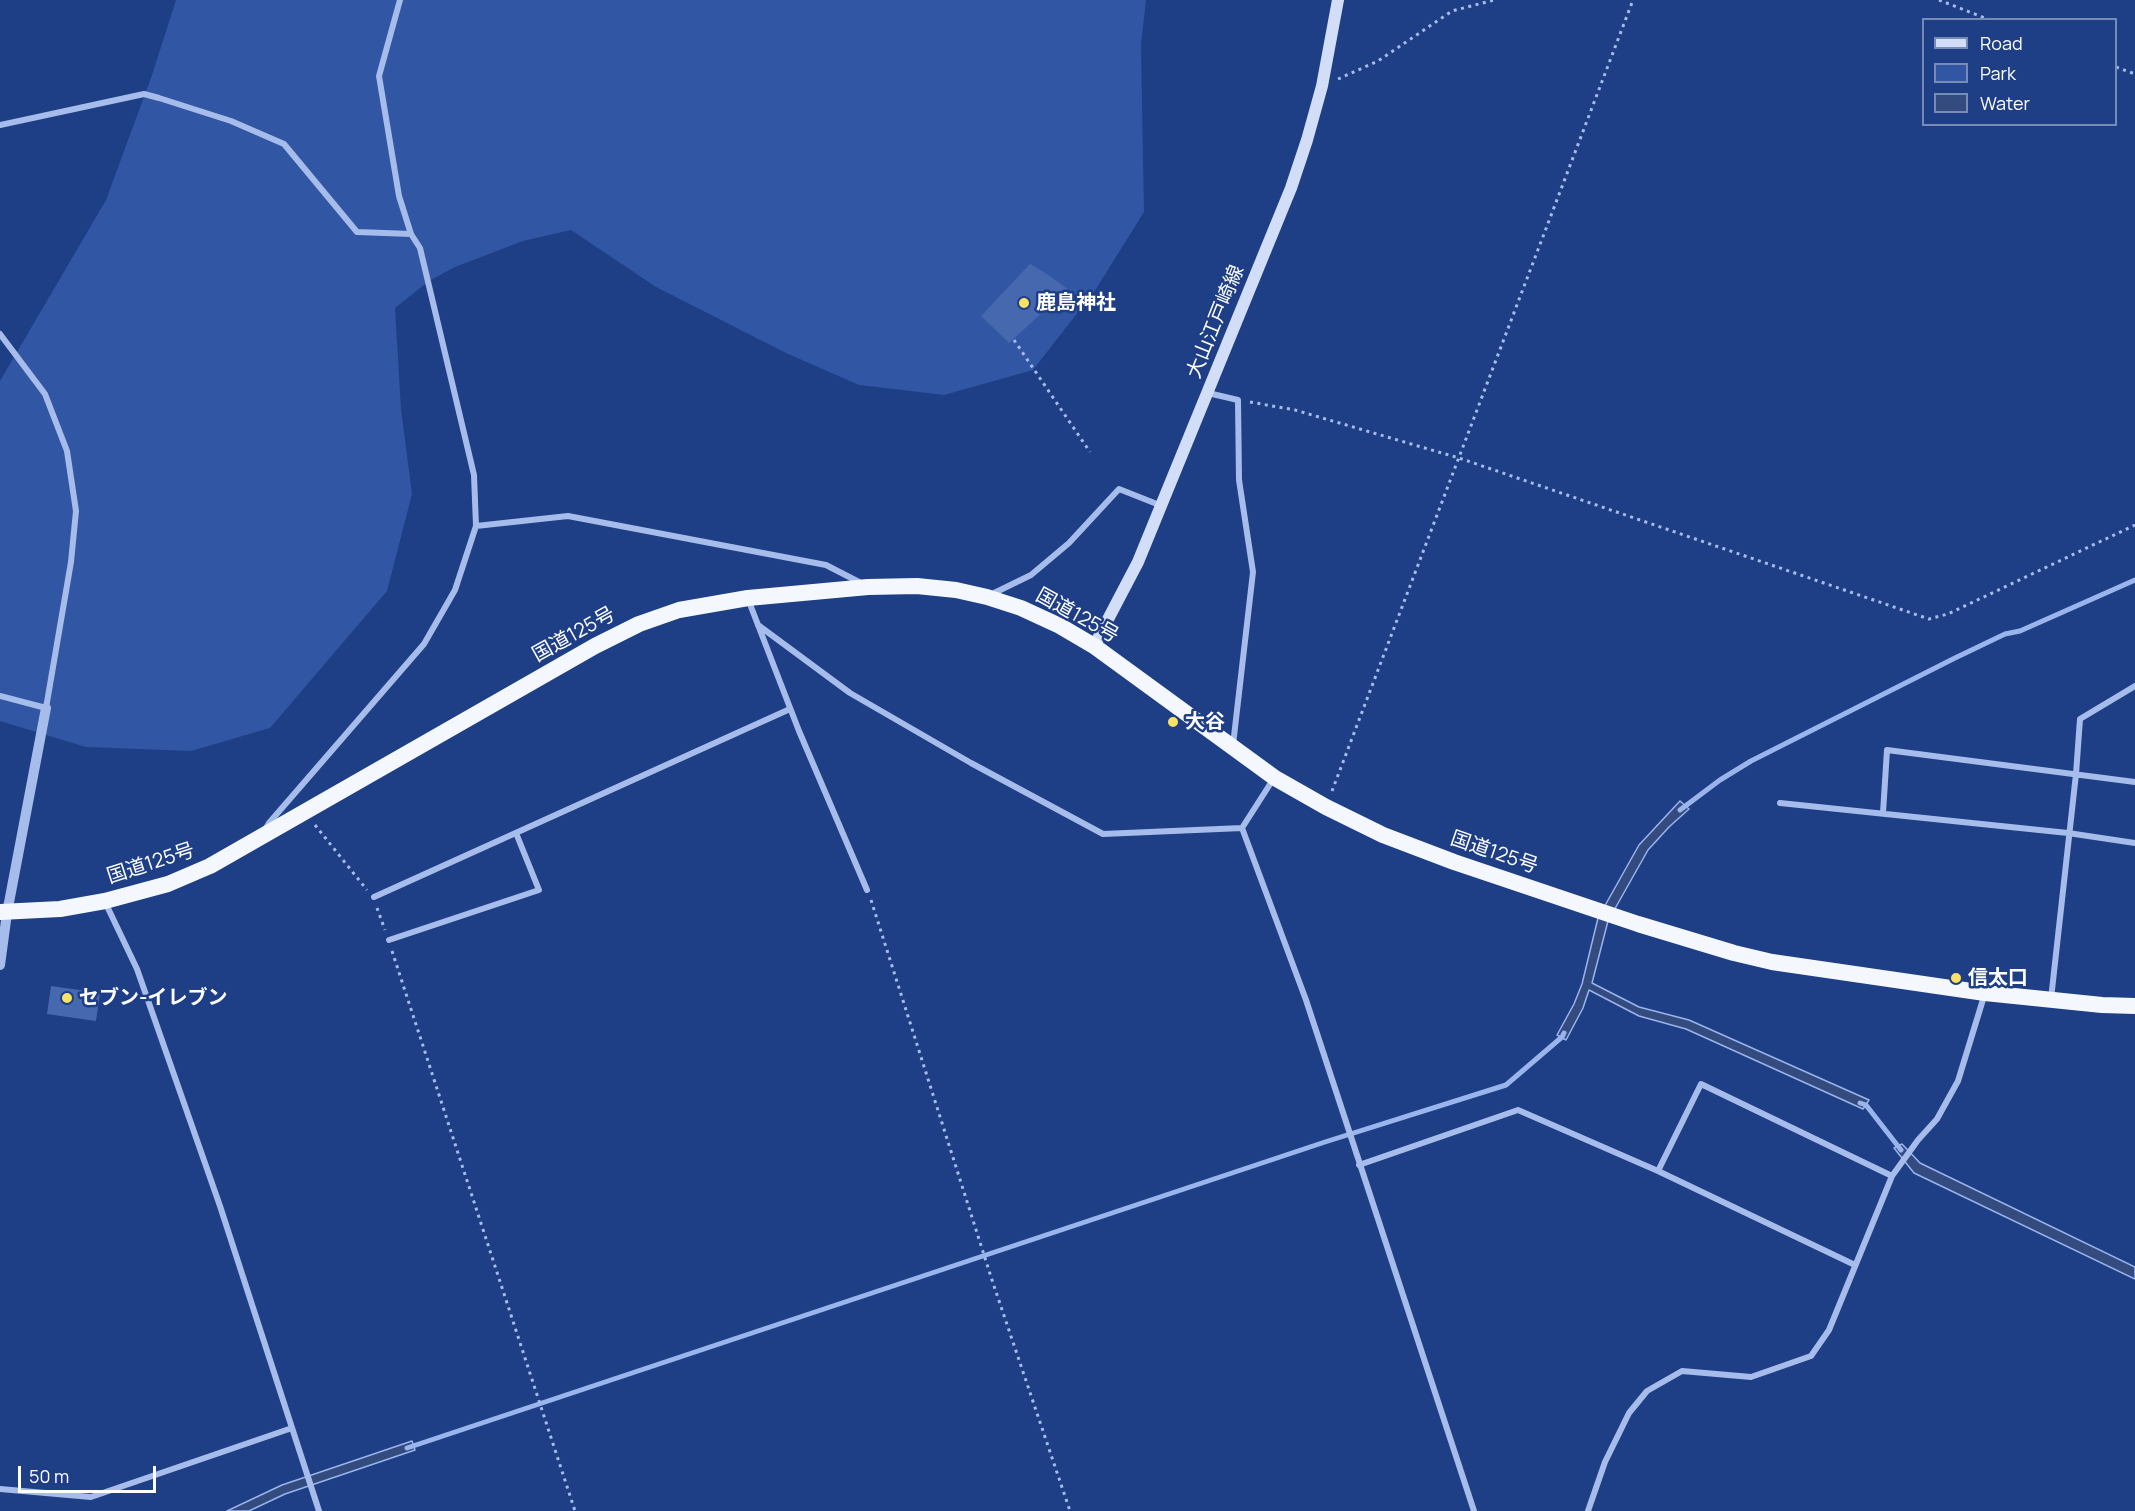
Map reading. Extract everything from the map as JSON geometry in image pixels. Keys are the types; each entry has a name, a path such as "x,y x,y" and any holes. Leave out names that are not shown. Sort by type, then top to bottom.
{"highway":[{"name":"国道125号","path":"3,912 60,909 105,901 168,884 210,867 585,652 639,624 679,610 748,598 868,587 917,586 956,590 987,597 1021,608 1047,620 1094,646 1275,778 1326,807 1383,834 1454,862 1638,924 1772,962 1985,993 2135,1006"}],"main road":[{"name":"大山江戸崎線","path":"1094,646 1138,562 1291,188 1322,86 1338,0"}],"street":[{"path":"260,840 269,823 424,644 455,590 477,526 474,476 420,248 411,234 399,196 379,76 400,0"},
{"path":"0,125 144,94 231,121 284,144 357,232 411,234"},
{"path":"0,334 45,394 67,451 76,511 71,562 46,708 3,912 0,965"},
{"path":"1208,393 1238,400 1239,480 1253,572 1232,748"},
{"path":"987,597 1030,574 1046,562 1069,543 1119,489 1162,506"},
{"path":"477,526 568,516 826,565 868,587"},
{"path":"748,598 790,709 867,890"},
{"path":"758,625 850,693 971,763 1103,834 1242,828"},
{"path":"2051,1000 2080,719 2135,686"},
{"path":"0,696 46,708"},
{"path":"374,897 790,709"},
{"path":"1883,813 1887,750 2135,782"},
{"path":"1242,828 1275,778"},
{"path":"1780,803 2068,833 2135,843"},
{"path":"1242,828 1306,1000 1342,1116 1474,1511"},
{"path":"389,940 540,890 516,833"},
{"path":"105,901 137,969 220,1206 318,1508"},
{"path":"1588,1511 1605,1462 1629,1413 1647,1391 1682,1371 1751,1377 1811,1356 1829,1330 1892,1176 1918,1140 1937,1119 1958,1081 1985,993"},
{"path":"1658,1171 1701,1084 1892,1176"},
{"path":"1359,1165 1518,1110 1658,1171 1855,1265"},
{"path":"0,1489 91,1497 292,1428"}],"path":[{"path":"1322,86 1378,61 1452,11 1494,0"},
{"path":"1326,807 1633,0"},
{"path":"1939,0 1985,18"},
{"path":"2117,68 2135,74"},
{"path":"1014,340 1090,452"},
{"path":"1238,400 1295,410 1459,458 1929,619 1948,614 2135,525"},
{"path":"305,813 374,897 544,1423 575,1511"},
{"path":"867,890 992,1280 1070,1511"}],"green space":[{"path":"176,0 1146,0 1141,44 1144,212 1096,289 1033,370 944,395 859,385 788,354 656,287 571,230 523,241 455,267 429,281 395,308 401,409 412,494 387,591 270,728 191,751 86,747 0,721 0,381 106,200 152,75"}],"water":[{"path":"1680,801 1689,809 1648,850 1608,921 1592,983 1639,1007 1689,1020 1869,1100 1863,1109 1686,1029 1639,1016 1589,990 1583,1008 1566,1040 1557,1035 1582,984 1598,918 1639,845"},
{"path":"1902,1144 1920,1163 2135,1267 2135,1279 1914,1173 1894,1148"},
{"path":"412,1441 415,1450 285,1494 249,1511 227,1511 282,1485"}],"building":[{"name":"鹿島神社","path":"1030,264 1068,289 1009,343 981,316"},
{"path":"51,986 100,993 96,1021 47,1014"}],"waterway":[{"path":"1680,810 1720,780 1751,761 2005,634 2020,631 2135,580"},
{"path":"407,1448 1325,1142 1506,1085 1564,1033"},
{"path":"1860,1103 1866,1105 1901,1150"}],"place":[{"name":"鹿島神社","path":"1024,303"},
{"name":"大谷","path":"1173,722"},
{"name":"信太口","path":"1956,978"},
{"name":"セブン-イレブン","path":"67,998"}]}
